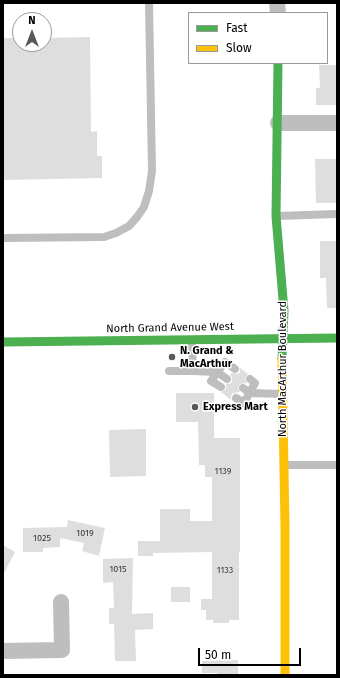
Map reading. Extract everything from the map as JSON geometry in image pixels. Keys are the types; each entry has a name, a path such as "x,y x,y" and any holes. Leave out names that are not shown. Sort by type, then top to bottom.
{"street":[{"name":"North MacArthur Boulevard","path":"278,64 276,216 282,279 285,675"},
{"path":"278,123 337,123"},
{"name":"North Grand Avenue West","path":"3,342 337,338"},
{"path":"3,651 62,650 61,602"}],"lane":[{"path":"3,238 104,237 129,226 137,218 144,207 150,191 152,171 149,3"},
{"path":"276,216 337,214"},
{"path":"192,340 193,371"},
{"path":"221,387 211,381 217,372 225,362 235,369"},
{"path":"169,371 217,372 227,379"},
{"path":"236,398 244,403 246,390 256,382 250,379"},
{"path":"246,390 283,394"},
{"path":"284,465 337,466"}],"building":[{"path":"90,37 91,132 97,131 97,156 102,156 102,178 3,180 3,38 12,38 12,52 52,52 52,38"},
{"path":"319,65 337,65 337,105 316,105 316,88 320,88"},
{"path":"315,159 337,159 337,203 316,203"},
{"path":"320,241 337,241 337,308 327,308 326,278 320,278"},
{"path":"240,368 248,374 245,379 247,384 243,383 239,385 238,388 240,392 233,393 231,395 231,400 221,392 226,389 226,384 232,382 232,377 230,375 232,373 238,374 240,372"},
{"path":"176,393 214,393 214,438 240,438 239,620 229,620 229,623 213,623 213,620 206,620 206,610 201,610 201,599 212,599 212,552 153,553 153,556 138,556 138,541 160,541 160,509 190,509 190,521 212,521 212,477 205,477 205,465 199,465 198,422 176,422"},
{"path":"146,429 146,476 110,477 109,430"},
{"path":"68,520 105,528 99,556 82,551 84,543 60,538 60,547 43,548 43,552 23,552 23,528 67,527"},
{"path":"3,545 15,552 3,575"},
{"path":"133,558 132,614 153,613 153,629 135,630 136,661 115,661 114,624 109,624 109,608 114,608 113,582 103,583 103,559"},
{"path":"171,587 190,587 190,602 171,602"},
{"path":"238,660 238,675 202,673 202,661"}],"traffic: fast":[{"path":"278,64 276,216 284,311 282,359"},
{"path":"3,342 337,338"}],"traffic: slow":[{"path":"282,359 285,525 285,675"}],"place":[{"name":"N. Grand & MacArthur","path":"172,357"},
{"name":"Express Mart","path":"195,407"}]}
